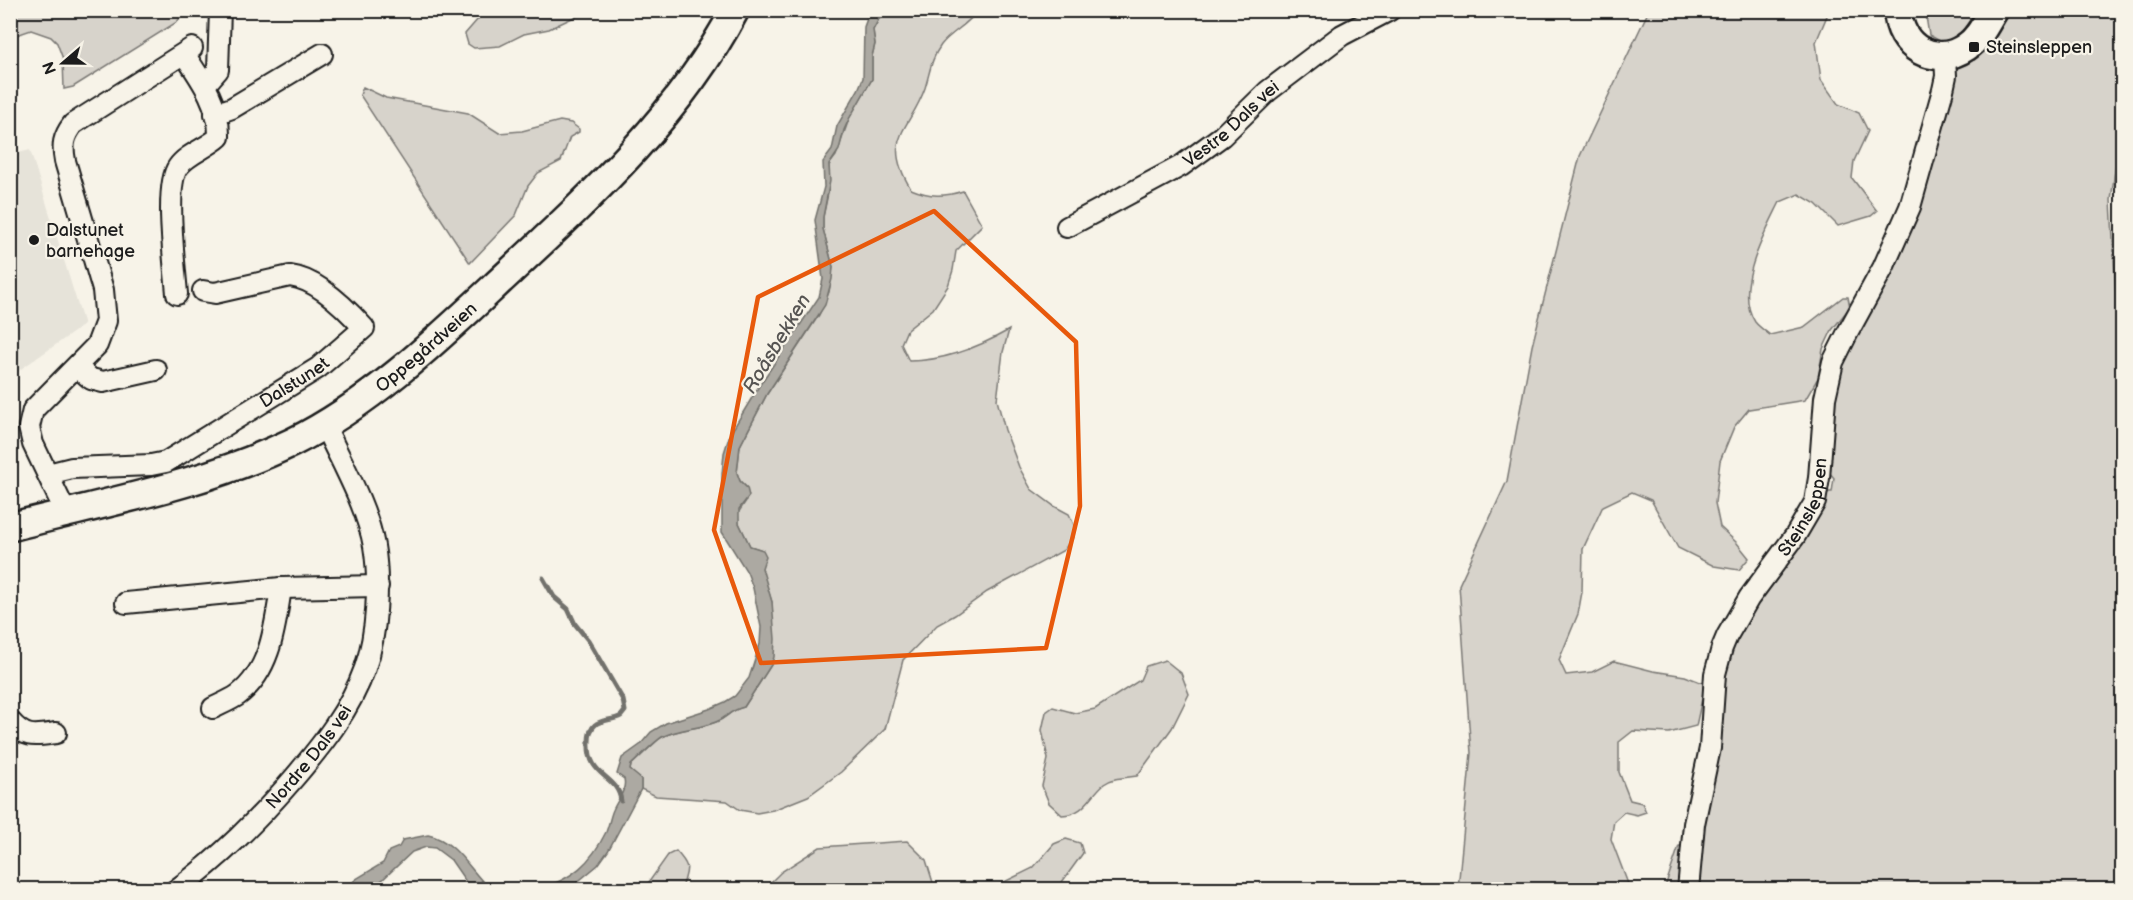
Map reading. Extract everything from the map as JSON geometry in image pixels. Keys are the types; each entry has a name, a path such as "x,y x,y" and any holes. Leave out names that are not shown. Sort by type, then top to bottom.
{"main road":[{"name":"Oppegårdveien","path":"10,527 212,475 259,458 324,424 366,397 480,300 636,149 691,82 735,10"},
{"path":"1898,10 1901,28 1913,46 1929,55 1945,56 1958,52 1971,44 1994,10"}],"street":[{"path":"205,85 218,70 220,10"},
{"name":"Vestre Dals vei","path":"1067,226 1181,166 1222,136 1268,91 1323,49 1342,35 1390,10"},
{"path":"66,513 33,444 29,428 33,410 97,345 106,321 103,290 65,161 62,147 64,135 73,124 188,51 205,85 215,114 219,137 179,164 173,175 171,196 177,294"},
{"path":"215,114 232,108 322,54"},
{"name":"Steinsleppen","path":"1688,890 1694,824 1710,748 1715,674 1722,648 1726,636 1749,598 1795,536 1815,502 1820,478 1828,378 1839,347 1883,268 1910,207 1943,90 1946,76 1945,56"},
{"name":"Dalstunet","path":"48,474 72,468 151,465 166,462 318,368 364,328 340,304 299,277 290,276 215,293 203,291"},
{"path":"76,367 91,379 103,382 156,370"},
{"name":"Nordre Dals vei","path":"176,890 208,866 260,818 325,742 355,692 366,666 376,616 378,586 374,545 357,495 324,424"},
{"path":"126,603 281,588 378,586"},
{"path":"213,708 238,695 256,676 267,655 281,588"},
{"path":"10,721 19,732 34,736 56,734"}],"highlighted area":[{"path":"934,211 1076,342 1080,506 1046,648 761,663 714,530 758,297"}],"shaded area":[{"path":"874,10 887,11 873,30 875,44 872,56 872,79 849,119 839,150 829,165 830,181 823,229 833,267 825,305 767,394 740,446 737,473 740,481 747,488 749,496 739,509 739,523 750,546 763,550 766,556 762,568 772,602 775,639 771,665 744,707 716,722 662,737 631,765 630,770 641,779 641,789 608,851 598,865 569,889 540,889 571,875 594,853 606,832 624,787 624,779 617,774 622,758 640,745 651,732 666,723 709,709 735,696 749,678 760,644 761,627 753,588 747,572 722,532 724,453 730,434 759,386 819,297 823,279 815,220 824,187 823,162 832,150 837,126 863,78 864,27 868,16"},
{"path":"1649,10 1829,11 1816,42 1821,80 1838,104 1859,113 1868,131 1854,161 1852,178 1877,211 1871,216 1838,226 1816,204 1799,194 1780,202 1760,245 1749,278 1749,309 1755,322 1770,335 1804,327 1843,297 1848,297 1850,307 1832,330 1823,349 1818,378 1805,400 1749,409 1734,427 1720,461 1715,503 1720,527 1749,558 1739,570 1714,566 1678,548 1651,500 1632,492 1603,506 1583,549 1582,592 1578,614 1559,660 1566,675 1592,672 1614,661 1685,676 1703,683 1696,726 1669,733 1633,731 1619,742 1619,772 1630,800 1642,803 1646,812 1637,815 1624,812 1614,821 1611,839 1630,889 1458,889 1471,753 1459,585 1507,481 1532,346 1580,156"},
{"path":"1925,10 1976,11 1962,32 1947,45 1929,35"},
{"path":"10,11 185,11 177,22 73,87 64,89 63,59 57,43 51,37 31,30 11,37"},
{"path":"485,11 587,11 549,29 524,34 500,46 474,48 468,44 465,34"},
{"path":"887,11 977,11 945,40 938,50 919,103 901,136 898,158 911,189 924,194 937,195 963,191 982,225 956,251 948,286 933,309 907,330 901,344 909,361 935,359 986,342 1009,330 1003,352 997,400 1005,430 1019,467 1031,489 1069,514 1075,527 1073,537 1064,550 987,592 937,625 903,660 885,729 841,772 808,796 773,810 757,813 740,810 727,801 656,796 641,789 641,780 630,770 631,765 662,737 716,722 744,707 771,665 772,602 762,572 760,549 750,546 739,523 738,513 746,501 747,488 740,481 737,473 740,446 767,394 819,315 829,292 833,267 823,229 823,217 829,189 829,165 836,156 849,119 872,79 872,56 875,44 873,30"},
{"path":"2011,11 2122,11 2122,142 2116,163 2111,200 2116,297 2122,327 2122,889 1693,890 1718,697 1733,640 1745,626 1748,617 1824,492 1832,492 1834,478 1829,472 1837,371 1955,73 1960,64 1970,58 1974,59 1994,38"},
{"path":"363,87 386,98 468,113 499,133 522,131 560,121 571,123 579,129 579,132 570,137 561,161 538,173 528,186 516,215 470,263 360,95"},
{"name":"Dalstunet barnehage","path":"30,150 84,325 11,376 11,155"},
{"path":"1165,660 1181,673 1189,694 1172,728 1137,776 1115,779 1104,784 1081,809 1062,815 1049,803 1042,786 1048,759 1042,730 1046,712 1053,707 1075,713 1095,709 1140,680 1146,666"},
{"path":"428,835 447,843 490,889 471,889 451,860 435,848 426,847 412,852 381,881 364,889 345,889 356,879 383,863 389,851 399,847 403,840"},
{"path":"1066,839 1080,843 1083,853 1057,889 990,889 1033,868 1054,844"},
{"path":"907,841 926,860 935,889 764,889 781,872 820,847"},
{"path":"1679,846 1683,846 1680,889 1661,890 1666,884"},
{"path":"676,851 687,869 682,889 644,889 668,855"}],"waterway":[{"path":"543,578 554,597 568,609 623,700 625,711 621,716 595,725 589,742 593,763 614,785 621,801"}],"place":[{"name":"Steinsleppen","path":"1974,47"},
{"name":"Dalstunet barnehage","path":"34,240"}],"water label":[{"name":"Roåsbekken","path":"777,344"}]}
